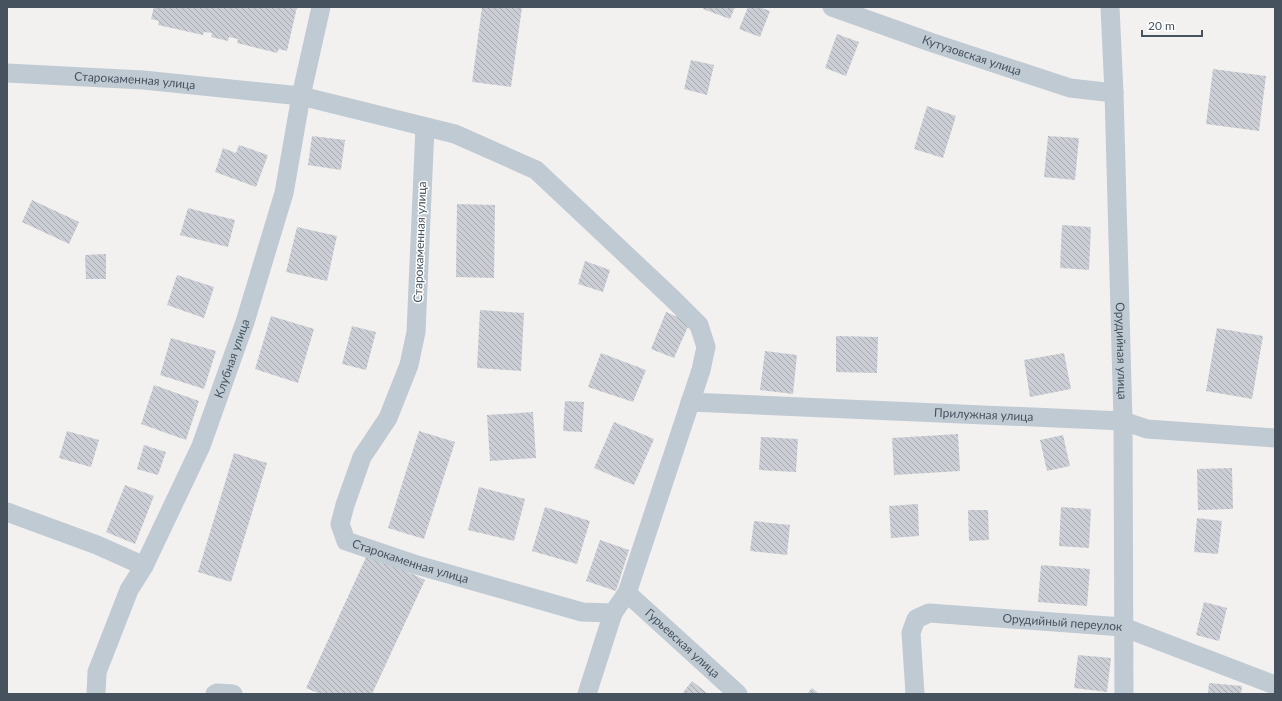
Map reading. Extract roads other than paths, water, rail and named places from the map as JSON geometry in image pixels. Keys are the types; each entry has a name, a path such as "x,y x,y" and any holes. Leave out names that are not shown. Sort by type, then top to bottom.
{"street":[{"name":"Клубная улица","path":"96,694 97,672 128,590 144,566 200,446 245,322 284,193 301,96 321,7"},
{"name":"Кутузовская улица","path":"832,7 930,42 1070,88 1114,93"},
{"name":"Орудийная улица","path":"1110,7 1124,421 1124,694"},
{"name":"Старокаменная улица","path":"7,74 143,80 301,96 455,134 536,170 699,325 706,347 701,370 627,593 613,613 587,694"},
{"name":"Старокаменная улица","path":"425,127 416,332 409,365 388,418 362,457 345,505 340,524 346,541 416,565 582,612 613,613"},
{"name":"Прилужная улица","path":"690,402 1124,421 1147,429 1275,438"},
{"path":"7,512 97,545 144,566"},
{"name":"Гурьевская улица","path":"627,593 738,694"},
{"name":"Орудийный переулок","path":"915,694 911,633 916,619 929,613 1123,627 1275,685"},
{"path":"215,694 233,694"}]}
